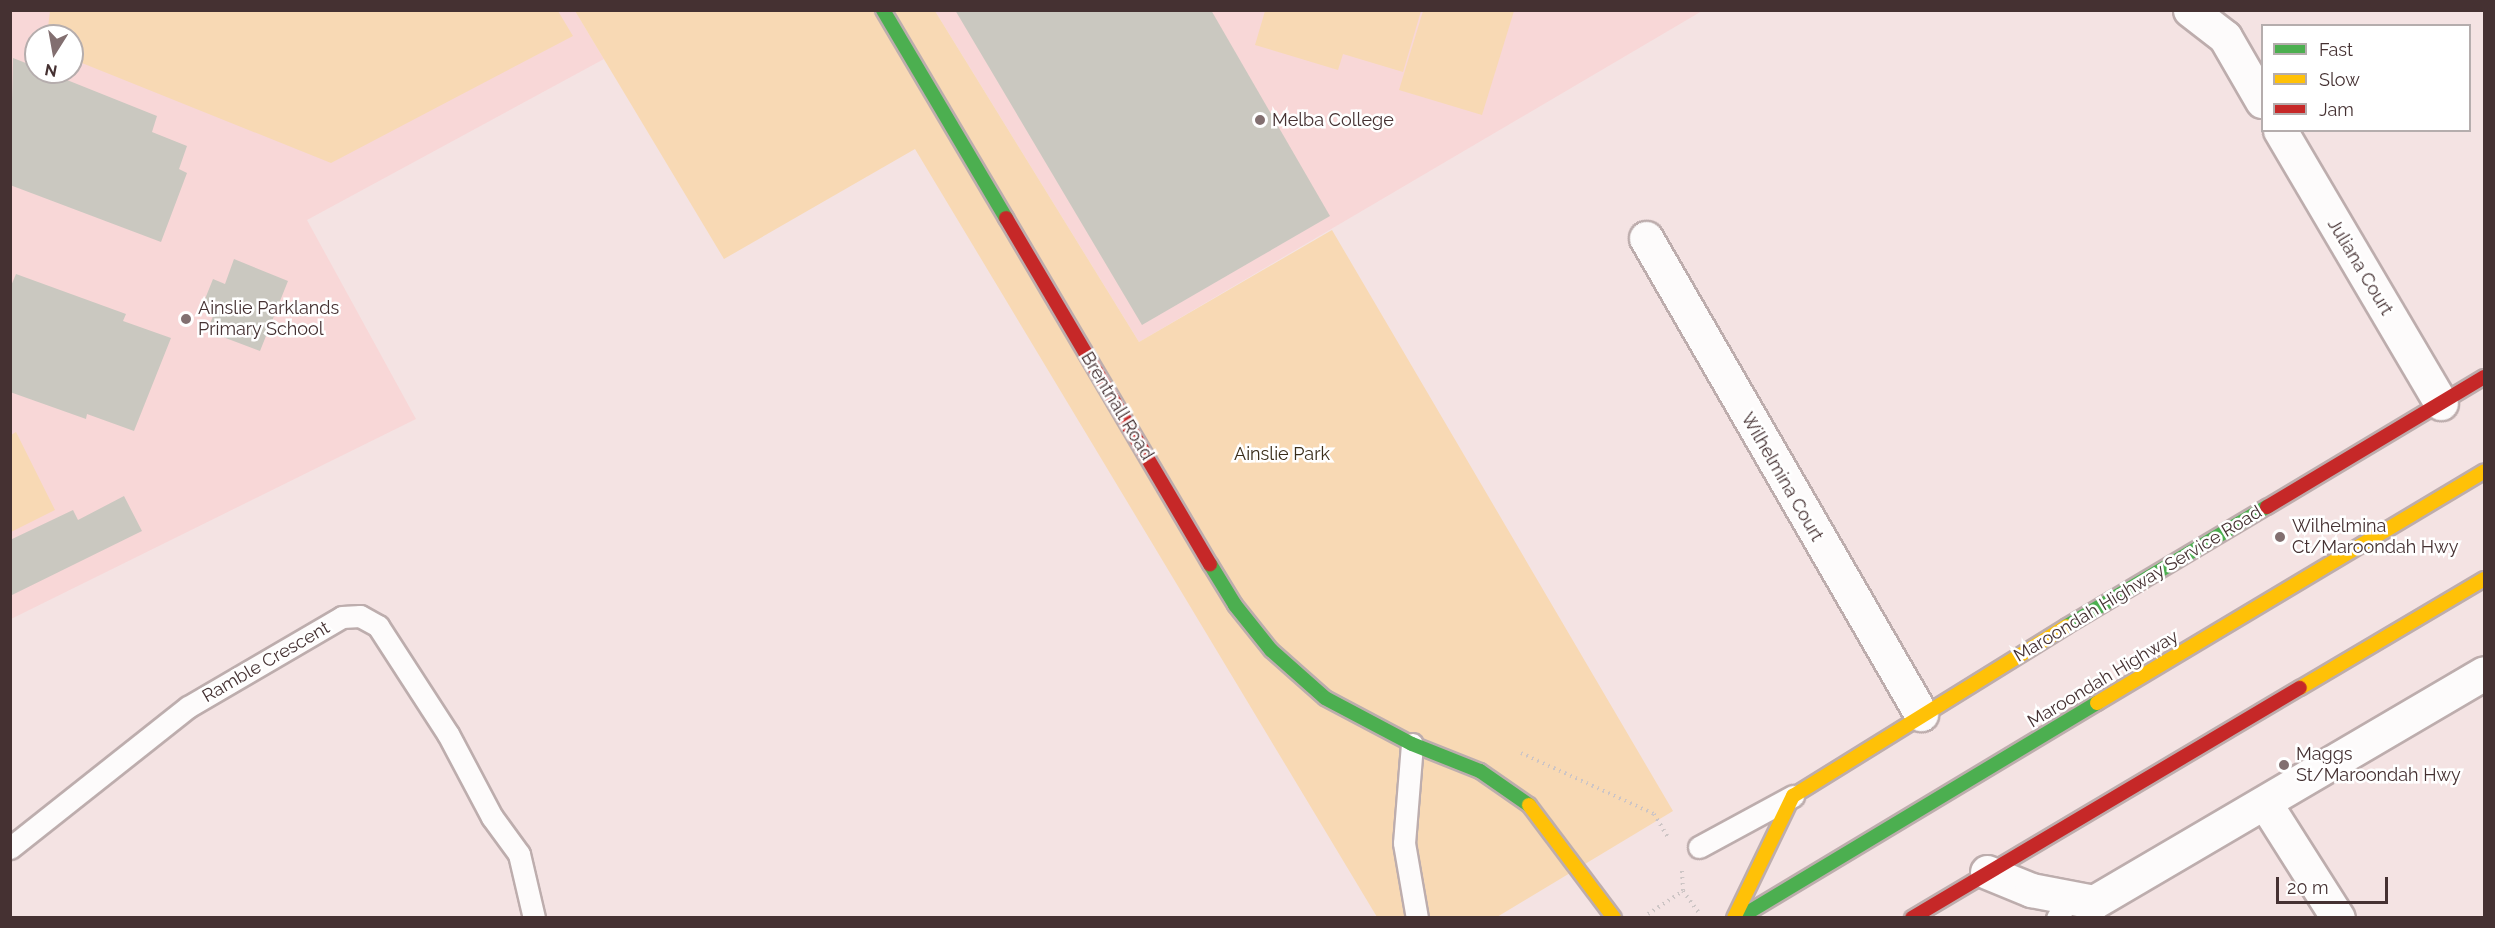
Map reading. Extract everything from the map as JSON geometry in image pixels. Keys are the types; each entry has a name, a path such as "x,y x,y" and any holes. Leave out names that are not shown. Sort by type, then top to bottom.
{"main road":[{"name":"Brentnall Road","path":"883,10 1235,604 1271,650 1325,698 1412,744 1480,771 1534,809 1614,918"},
{"name":"Maroondah Highway Service Road","path":"1793,796 1921,714 2484,377"},
{"name":"Maroondah Highway","path":"1739,918 2484,471"},
{"path":"1912,918 2484,579"},
{"path":"1734,918 1793,796"}],"street":[{"path":"2190,10 2225,37 2261,99"},
{"name":"Juliana Court","path":"2281,132 2441,403"},
{"name":"Wilhelmina Court","path":"1646,238 1921,714"},
{"path":"1987,872 2031,890 2063,907 2094,902 2484,673"},
{"path":"2265,803 2338,918"}],"lane":[{"name":"Ramble Crescent","path":"10,848 188,707 253,673 342,617 360,616 378,626 519,854 534,918"},
{"path":"1412,744 1404,843 1417,918"},
{"name":"Maroondah Highway Service Road","path":"1699,847 1793,796"}],"path":[{"path":"1512,749 1654,814 1674,850"},
{"path":"1678,859 1683,891 1702,918"},
{"path":"1642,918 1683,891"}],"shaded area":[{"name":"Ainslie Parklands Primary School","path":"11,11 575,11 604,59 307,220 416,419 11,619"},
{"name":"Melba College","path":"935,11 1702,11 1139,342"}],"green space":[{"path":"1265,10 1421,11 1403,72 1343,54 1338,70 1255,45"},
{"path":"50,11 558,11 573,36 331,163 84,64 84,24 48,24"},
{"name":"Ainslie Park","path":"575,11 935,11 1139,342 1332,230 1673,811 1497,917 1377,917 915,149 724,259"},
{"path":"1423,11 1514,11 1482,115 1399,90"},
{"path":"16,432 55,510 11,532 11,435"}],"building":[{"path":"955,10 1211,10 1330,216 1142,325"},
{"path":"13,58 24,62 24,84 77,84 157,116 152,132 187,146 179,169 187,173 161,242 10,185"},
{"path":"234,259 288,281 260,351 207,331 216,309 203,304 213,279 225,284"},
{"path":"16,274 126,314 123,321 171,338 134,431 87,414 86,419 10,392 10,288"},
{"path":"124,496 142,531 10,596 10,540 73,510 78,520"}],"traffic: fast":[{"path":"883,10 1006,218"},
{"path":"2067,626 2267,507"},
{"path":"1210,564 1235,605 1271,650 1325,698 1412,744 1480,771 1529,805"},
{"path":"1739,918 2097,703"}],"traffic: slow":[{"path":"2097,703 2484,471"},
{"path":"2300,688 2484,579"},
{"path":"1734,918 1793,796 2067,626"},
{"path":"1529,805 1614,918"}],"traffic: jam":[{"path":"1006,218 1210,564"},
{"path":"2267,507 2484,377"},
{"path":"1912,918 2300,688"}],"place":[{"name":"Melba College","path":"1260,120"},
{"name":"Ainslie Parklands Primary School","path":"186,319"},
{"name":"Wilhelmina Ct/Maroondah Hwy","path":"2280,537"},
{"name":"Maggs St/Maroondah Hwy","path":"2284,765"}]}
